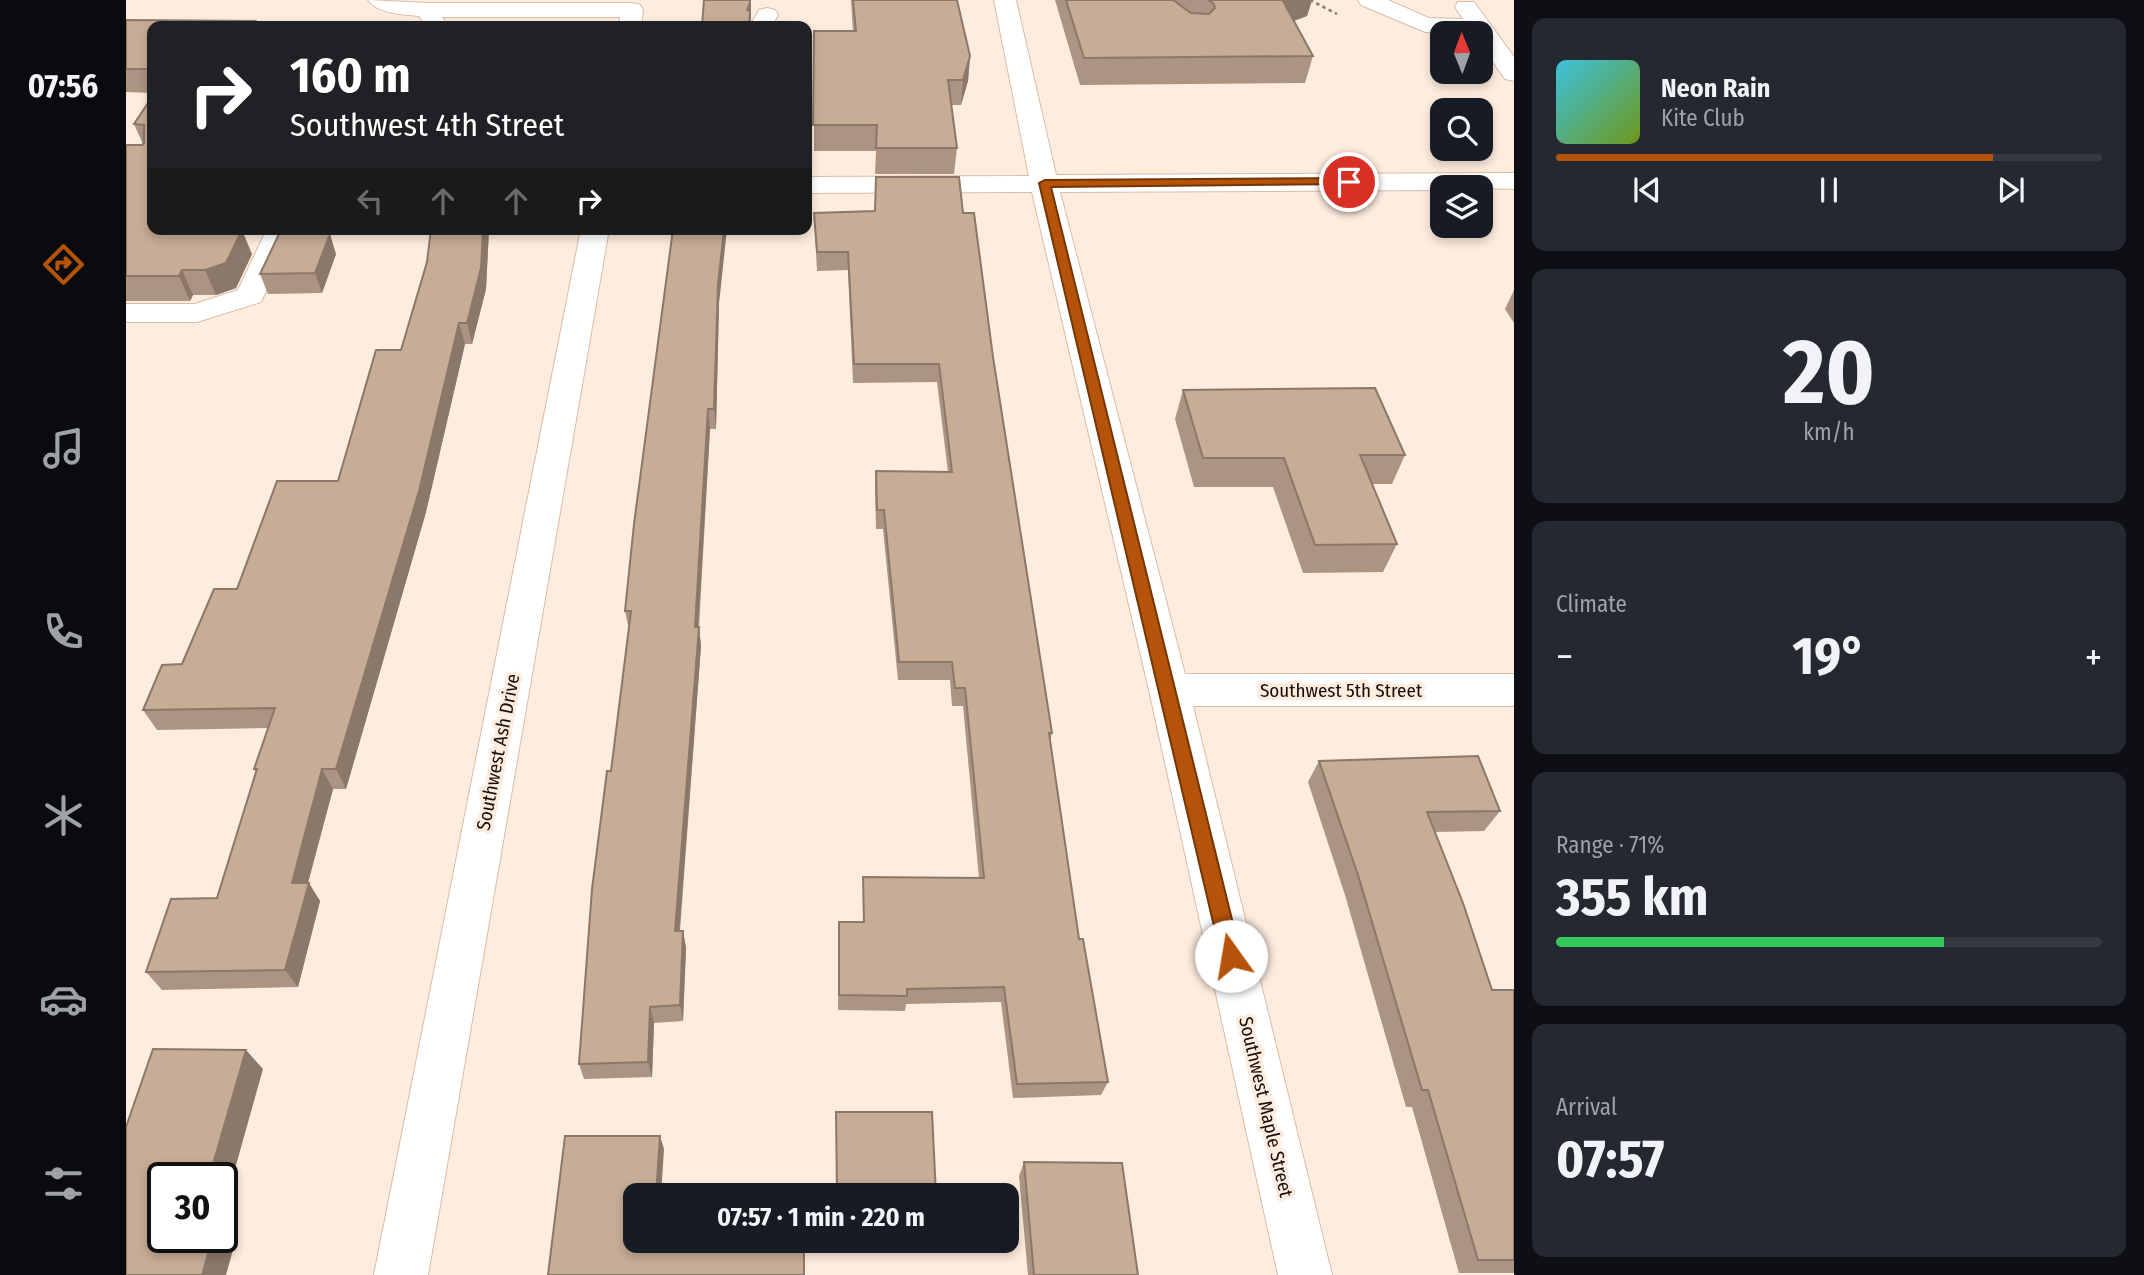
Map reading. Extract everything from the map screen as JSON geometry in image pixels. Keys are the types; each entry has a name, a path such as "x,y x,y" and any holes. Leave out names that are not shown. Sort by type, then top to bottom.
{"street":[{"path":"379,0 431,18 632,10 631,21"},
{"name":"Southwest Maple Street","path":"1005,0 1045,183 1169,690 1305,1275"},
{"path":"1369,0 1430,25"},
{"path":"1460,0 1476,21"},
{"path":"1493,45 1514,74"},
{"path":"812,186 1514,181"},
{"path":"126,313 197,313 250,296 278,235"},
{"name":"Southwest Ash Drive","path":"401,1275 594,235"},
{"name":"Southwest 5th Street","path":"1169,690 1514,690"}],"building":[{"path":"704,0 750,0 747,10 750,12 749,21 702,21"},
{"path":"853,0 957,0 970,56 963,80 948,80 957,148 876,148 877,125 813,125 814,31 856,31"},
{"path":"1066,0 1173,0 1191,13 1209,14 1215,8 1209,0 1286,0 1283,1 1313,56 1084,58"},
{"path":"126,20 255,21 147,21 147,69 126,69"},
{"path":"147,104 147,235 240,235 226,263 205,270 182,270 179,276 126,276 126,145 144,143 144,125 134,124"},
{"path":"876,177 959,177 963,213 974,213 993,357 1052,733 1049,733 1079,939 1083,939 1108,1082 1017,1084 1004,987 907,989 907,996 839,995 839,922 864,922 863,877 984,878 965,688 955,688 952,662 899,662 884,510 877,510 876,471 952,472 939,364 854,364 848,252 817,252 814,213 875,211"},
{"path":"279,235 330,235 315,273 260,274"},
{"path":"430,235 483,235 481,268 467,323 459,323 419,491 336,769 322,769 292,883 309,883 285,970 146,972 171,899 217,898 257,769 254,769 275,708 143,710 162,665 182,664 214,589 237,589 277,481 338,481 376,350 401,350 427,262"},
{"path":"672,235 723,235 718,284 714,409 708,409 695,627 699,627 675,931 683,931 680,1005 650,1007 648,1062 579,1064 592,889 607,771 611,771 631,611 625,611"},
{"path":"1375,388 1405,455 1360,455 1397,544 1315,545 1284,458 1203,458 1183,390"},
{"path":"1478,756 1500,811 1427,812 1463,903 1492,990 1514,990 1514,1260 1478,1260 1428,1090 1422,1090 1358,875 1319,761"},
{"path":"153,1049 246,1050 214,1162 147,1162 147,1253 208,1253 202,1275 126,1275 126,1127"},
{"path":"836,1112 932,1112 935,1183 837,1183"},
{"path":"565,1136 660,1136 657,1183 623,1183 623,1253 804,1253 804,1275 548,1275"},
{"path":"1024,1162 1122,1163 1138,1275 1034,1275"}],"route":[{"path":"1231,956 1045,183 1349,182"}]}
